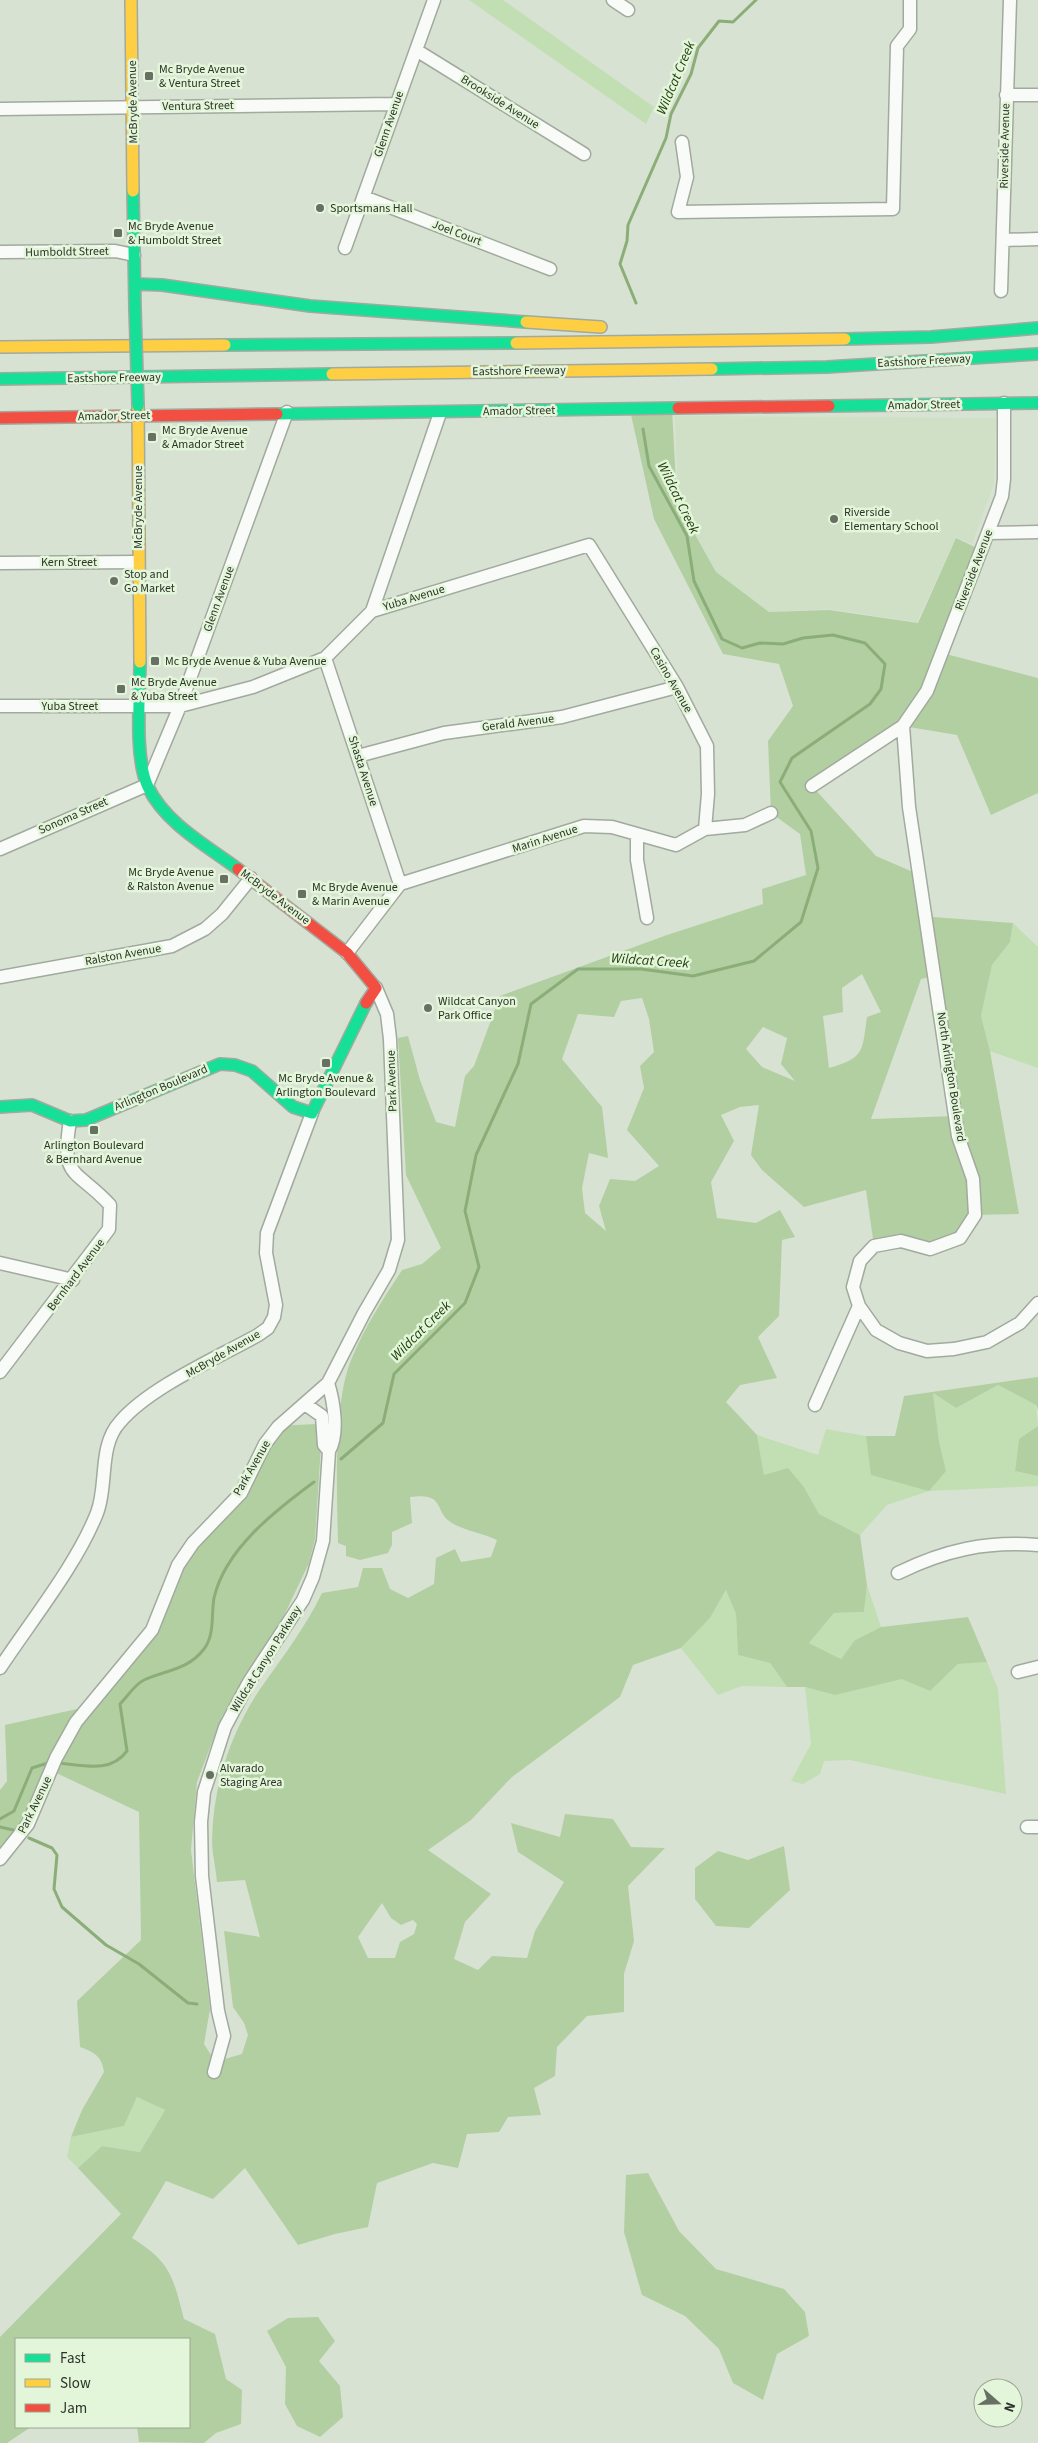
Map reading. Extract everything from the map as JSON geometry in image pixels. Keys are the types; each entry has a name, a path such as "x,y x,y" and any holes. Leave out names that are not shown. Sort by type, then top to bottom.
{"main road":[{"name":"McBryde Avenue","path":"131,0 138,411 140,706 141,745 147,785 159,804 176,823 348,953 376,988 360,1012 312,1113"},
{"path":"135,284 162,285 336,309 608,328"},
{"path":"931,337 1038,320"},
{"name":"Eastshore Freeway","path":"0,347 714,339 827,340 931,337 1038,328"},
{"path":"628,330 714,339"},
{"name":"Eastshore Freeway","path":"0,379 827,367 1038,354"},
{"path":"998,357 1030,366"},
{"name":"Amador Street","path":"0,418 138,411 440,413 1038,403"},
{"name":"Arlington Boulevard","path":"70,1121 86,1120 206,1068 220,1064 235,1065 252,1071 293,1106 312,1113"},
{"path":"0,1107 32,1105 70,1121"}],"street":[{"name":"Glenn Avenue","path":"346,248 434,0"},
{"path":"613,0 628,10"},
{"path":"682,142 687,177 678,212 893,209 897,46 910,29 910,0"},
{"name":"Riverside Avenue","path":"1001,291 1010,0"},
{"name":"Brookside Avenue","path":"416,50 584,154"},
{"path":"1006,96 1038,95"},
{"name":"Ventura Street","path":"0,109 396,104"},
{"name":"Joel Court","path":"364,197 550,269"},
{"path":"1004,240 1038,239"},
{"name":"Humboldt Street","path":"0,252 115,251 134,255"},
{"name":"Riverside Avenue","path":"903,726 927,691 1002,496 1004,479 1004,403"},
{"name":"Glenn Avenue","path":"147,785 180,706 287,412"},
{"path":"372,611 440,413"},
{"path":"988,533 1038,532"},
{"name":"Yuba Avenue","path":"140,706 180,706 253,687 325,658 372,611 589,545"},
{"name":"Casino Avenue","path":"589,545 677,687 707,746 708,794 705,829"},
{"name":"Kern Street","path":"0,563 138,562"},
{"name":"Shasta Avenue","path":"325,658 400,884"},
{"name":"Gerald Avenue","path":"358,756 444,732 562,717 677,687"},
{"name":"Yuba Street","path":"0,706 140,706"},
{"path":"812,786 903,726"},
{"name":"North Arlington Boulevard","path":"903,726 909,807 958,1136 973,1179 975,1215 960,1238 930,1249 901,1241 874,1246 860,1260 853,1287 859,1306 876,1330 899,1343 927,1350 954,1349 987,1342 1020,1323 1038,1303"},
{"name":"Sonoma Street","path":"0,849 147,785"},
{"name":"Marin Avenue","path":"400,884 584,826 612,827 676,845 705,829 745,825 771,813"},
{"path":"637,835 638,860 647,918"},
{"name":"Ralston Avenue","path":"0,977 172,946 205,929 222,914 251,878"},
{"path":"348,953 400,884"},
{"name":"Park Avenue","path":"0,1859 28,1824 56,1758 86,1707 152,1630 178,1565 193,1544 241,1493 264,1444 278,1427 328,1384 364,1313 389,1270 398,1240 390,1036 387,1014 376,988"},
{"name":"McBryde Avenue","path":"0,1668 78,1550 97,1512 107,1451 119,1422 137,1405 170,1384 268,1328 274,1317 276,1305 266,1253 267,1233 312,1113"},
{"name":"Bernhard Avenue","path":"0,1372 73,1280 110,1229 110,1205 95,1189 78,1179 67,1162 66,1143 70,1121"},
{"path":"0,1263 73,1280"},
{"path":"815,1405 859,1306"},
{"name":"Wildcat Canyon Parkway","path":"214,2072 224,2036 218,2011 202,1876 201,1822 204,1792 212,1763 228,1720 249,1682 293,1616 313,1577 320,1554 325,1524 328,1451 324,1445 328,1415 334,1406 328,1384"},
{"path":"305,1404 328,1415"},
{"path":"898,1573 926,1559 975,1546 1006,1542 1038,1545"},
{"path":"1018,1672 1038,1667"}],"shaded area":[{"name":"Riverside Elementary School","path":"675,416 996,418 994,484 972,544 956,537 917,622 829,609 769,612 716,572 678,501"}],"green space":[{"path":"469,0 503,0 654,107 646,124"},
{"path":"672,409 677,502 716,572 769,612 829,610 918,623 956,538 981,550 942,653 1038,678 1038,793 991,815 957,735 903,726 812,786 876,856 920,875 933,917 1013,923 1010,942 992,965 981,1016 990,1051 1019,1214 975,1215 960,1238 930,1249 874,1246 866,1190 804,1207 762,1170 751,1155 759,1105 740,1107 721,1115 734,1141 711,1182 717,1218 756,1223 780,1210 795,1237 782,1240 779,1316 758,1337 777,1378 740,1385 726,1402 757,1435 764,1475 788,1468 804,1487 819,1514 860,1535 867,1585 864,1612 834,1613 809,1643 841,1659 855,1640 881,1627 968,1617 987,1662 958,1664 930,1691 902,1679 835,1695 805,1687 787,1687 770,1663 738,1655 736,1614 726,1590 710,1618 681,1648 633,1665 620,1697 512,1777 471,1820 428,1850 491,1894 465,1922 454,1959 478,1970 492,1956 527,1958 535,1931 564,1882 518,1852 511,1823 560,1837 565,1814 613,1819 631,1847 665,1848 628,1886 634,1941 624,1974 624,2012 587,2016 557,2047 555,2076 534,2088 541,2115 508,2117 499,2132 467,2134 458,2168 433,2163 377,2183 368,2227 298,2245 245,2168 213,2199 166,2181 132,2238 163,2263 173,2281 184,2319 215,2334 226,2379 242,2390 241,2424 216,2433 204,2443 139,2442 137,2428 190,2428 190,2338 15,2338 15,2428 30,2428 7,2443 0,2443 0,2337 121,2214 78,2168 102,2146 140,2152 165,2110 137,2097 124,2126 71,2137 82,2110 104,2072 102,2062 97,2056 80,2047 77,2001 141,1940 139,1812 50,1770 28,1824 0,1859 0,1790 7,1781 5,1725 86,1707 148,1627 174,1564 237,1490 275,1426 317,1424 321,1445 315,1539 309,1563 281,1622 222,1716 197,1782 191,1850 210,2009 204,2044 213,2058 225,2059 242,2054 248,2035 244,2023 233,2007 224,1931 260,1937 245,1880 217,1882 212,1840 213,1820 220,1780 225,1761 240,1724 260,1689 301,1631 322,1593 358,1587 363,1568 382,1568 390,1589 408,1598 434,1584 436,1558 455,1549 461,1562 491,1557 497,1540 452,1523 446,1519 435,1500 422,1496 410,1497 412,1523 392,1532 392,1545 388,1553 360,1560 346,1556 346,1546 338,1543 337,1450 341,1400 351,1360 368,1325 402,1270 422,1264 441,1248 406,1175 398,1038 408,1036 420,1080 436,1122 455,1127 465,1076 474,1066 500,996 667,935 763,904 762,889 806,875 800,834 771,813 768,741 793,706 779,664 723,654 654,519 630,410","holes":["862,974 881,1012 867,1017 864,1038 860,1051 856,1056 849,1061 829,1068 823,1016 843,1012 842,988","936,976 955,1116 871,1119 921,979","642,998 649,1019 654,1052 640,1066 644,1088 627,1130 659,1166 635,1181 610,1179 599,1206 606,1231 585,1213 582,1188 589,1153 608,1158 602,1107 562,1059 578,1014 614,1017 621,1001","763,1027 787,1038 781,1064 795,1081 762,1067 746,1049","382,1903 391,1918 401,1925 413,1920 417,1924 414,1934 400,1942 395,1958 368,1958 358,1937"]},
{"path":"1013,923 1038,947 1038,1068 990,1051 981,1016 992,965 1010,942"},
{"path":"1038,1377 1038,1410 1036,1405 998,1385 956,1408 933,1393 939,1441 946,1471 929,1491 871,1475 866,1436 895,1436 904,1396"},
{"path":"998,1385 1036,1405 1038,1426 1019,1440 1015,1471 1038,1476 1038,1486 929,1491 887,1505 860,1535 819,1514 804,1487 764,1475 757,1435 818,1455 826,1429 866,1436 872,1475 946,1471 939,1441 933,1393 956,1408"},
{"path":"1038,1426 1038,1476 1015,1471 1019,1439"},
{"path":"867,1585 881,1627 855,1640 841,1659 809,1643 834,1613 864,1612"},
{"path":"727,1589 736,1614 738,1655 770,1663 787,1687 742,1686 718,1695 681,1648 710,1618"},
{"path":"987,1662 998,1689 1006,1794 850,1760 824,1761 820,1774 803,1784 791,1781 811,1744 805,1687 835,1695 902,1678 930,1691 958,1664"},
{"path":"784,1846 790,1890 749,1928 716,1926 695,1899 695,1868 718,1851 748,1860"},
{"path":"137,2097 165,2110 140,2152 102,2146 78,2168 67,2157 71,2137 124,2126"},
{"path":"648,2173 679,2231 716,2269 784,2289 805,2312 809,2336 777,2354 763,2400 733,2383 719,2349 685,2316 642,2295 624,2232 626,2175"},
{"path":"318,2317 335,2341 319,2361 340,2386 343,2417 320,2437 297,2426 285,2404 286,2367 267,2331 288,2318"}],"waterway":[{"name":"Wildcat Creek","path":"636,303 620,264 627,241 628,225 666,138 671,114 691,74 698,48 719,21 733,22 756,0"},
{"name":"Wildcat Creek","path":"341,1459 383,1423 394,1374 465,1303 479,1267 465,1211 476,1155 518,1064 531,1004 578,969 641,969 693,976 754,961 801,922 818,868 811,831 780,782 792,758 870,704 881,689 885,664 865,643 833,635 803,638 783,644 760,643 742,648 722,639 694,581 687,536 649,466 643,429"},
{"name":"Wildcat Creek","path":"57,1763 86,1766 104,1765 113,1763 127,1751 120,1704 141,1682 176,1669 198,1656 210,1637 214,1598 220,1580 229,1563 254,1532 284,1505 314,1482"},
{"name":"Wildcat Creek","path":"0,1819 14,1811 32,1768 51,1762"},
{"path":"0,1827 13,1830"},
{"path":"29,1838 52,1848 57,1855 54,1889 62,1907 106,1945 139,1964 188,2003 197,2004"}],"traffic: fast":[{"path":"133,191 135,309"},
{"path":"135,284 162,285 310,306 526,322"},
{"path":"135,309 138,406"},
{"path":"845,339 931,337 1038,328"},
{"path":"225,345 516,343"},
{"path":"712,369 827,367 1038,354"},
{"path":"0,379 332,374"},
{"path":"829,406 1038,403"},
{"path":"277,414 678,408"},
{"path":"140,662 139,743 148,787 155,800 176,823 238,869"},
{"path":"0,1107 32,1105 70,1121 86,1120 220,1064 235,1065 252,1071 293,1107 312,1113 366,1003"}],"traffic: slow":[{"path":"131,0 133,191"},
{"path":"526,322 601,327"},
{"path":"516,343 845,339"},
{"path":"0,347 225,345"},
{"path":"332,374 712,369"},
{"path":"138,406 140,662"}],"traffic: jam":[{"path":"678,408 829,406"},
{"path":"0,418 277,414"},
{"path":"238,869 347,953 376,988 366,1003"}],"place":[{"name":"Mc Bryde Avenue & Ventura Street","path":"149,76"},
{"name":"Sportsmans Hall","path":"320,208"},
{"name":"Mc Bryde Avenue & Humboldt Street","path":"118,233"},
{"name":"Mc Bryde Avenue & Amador Street","path":"152,437"},
{"name":"Riverside Elementary School","path":"834,519"},
{"name":"Stop and Go Market","path":"114,581"},
{"name":"Mc Bryde Avenue & Yuba Avenue","path":"155,661"},
{"name":"Mc Bryde Avenue & Yuba Street","path":"121,689"},
{"name":"Mc Bryde Avenue & Ralston Avenue","path":"224,879"},
{"name":"Mc Bryde Avenue & Marin Avenue","path":"302,894"},
{"name":"Wildcat Canyon Park Office","path":"428,1008"},
{"name":"Mc Bryde Avenue & Arlington Boulevard","path":"326,1063"},
{"name":"Arlington Boulevard & Bernhard Avenue","path":"94,1130"},
{"name":"Alvarado Staging Area","path":"210,1775"}]}
